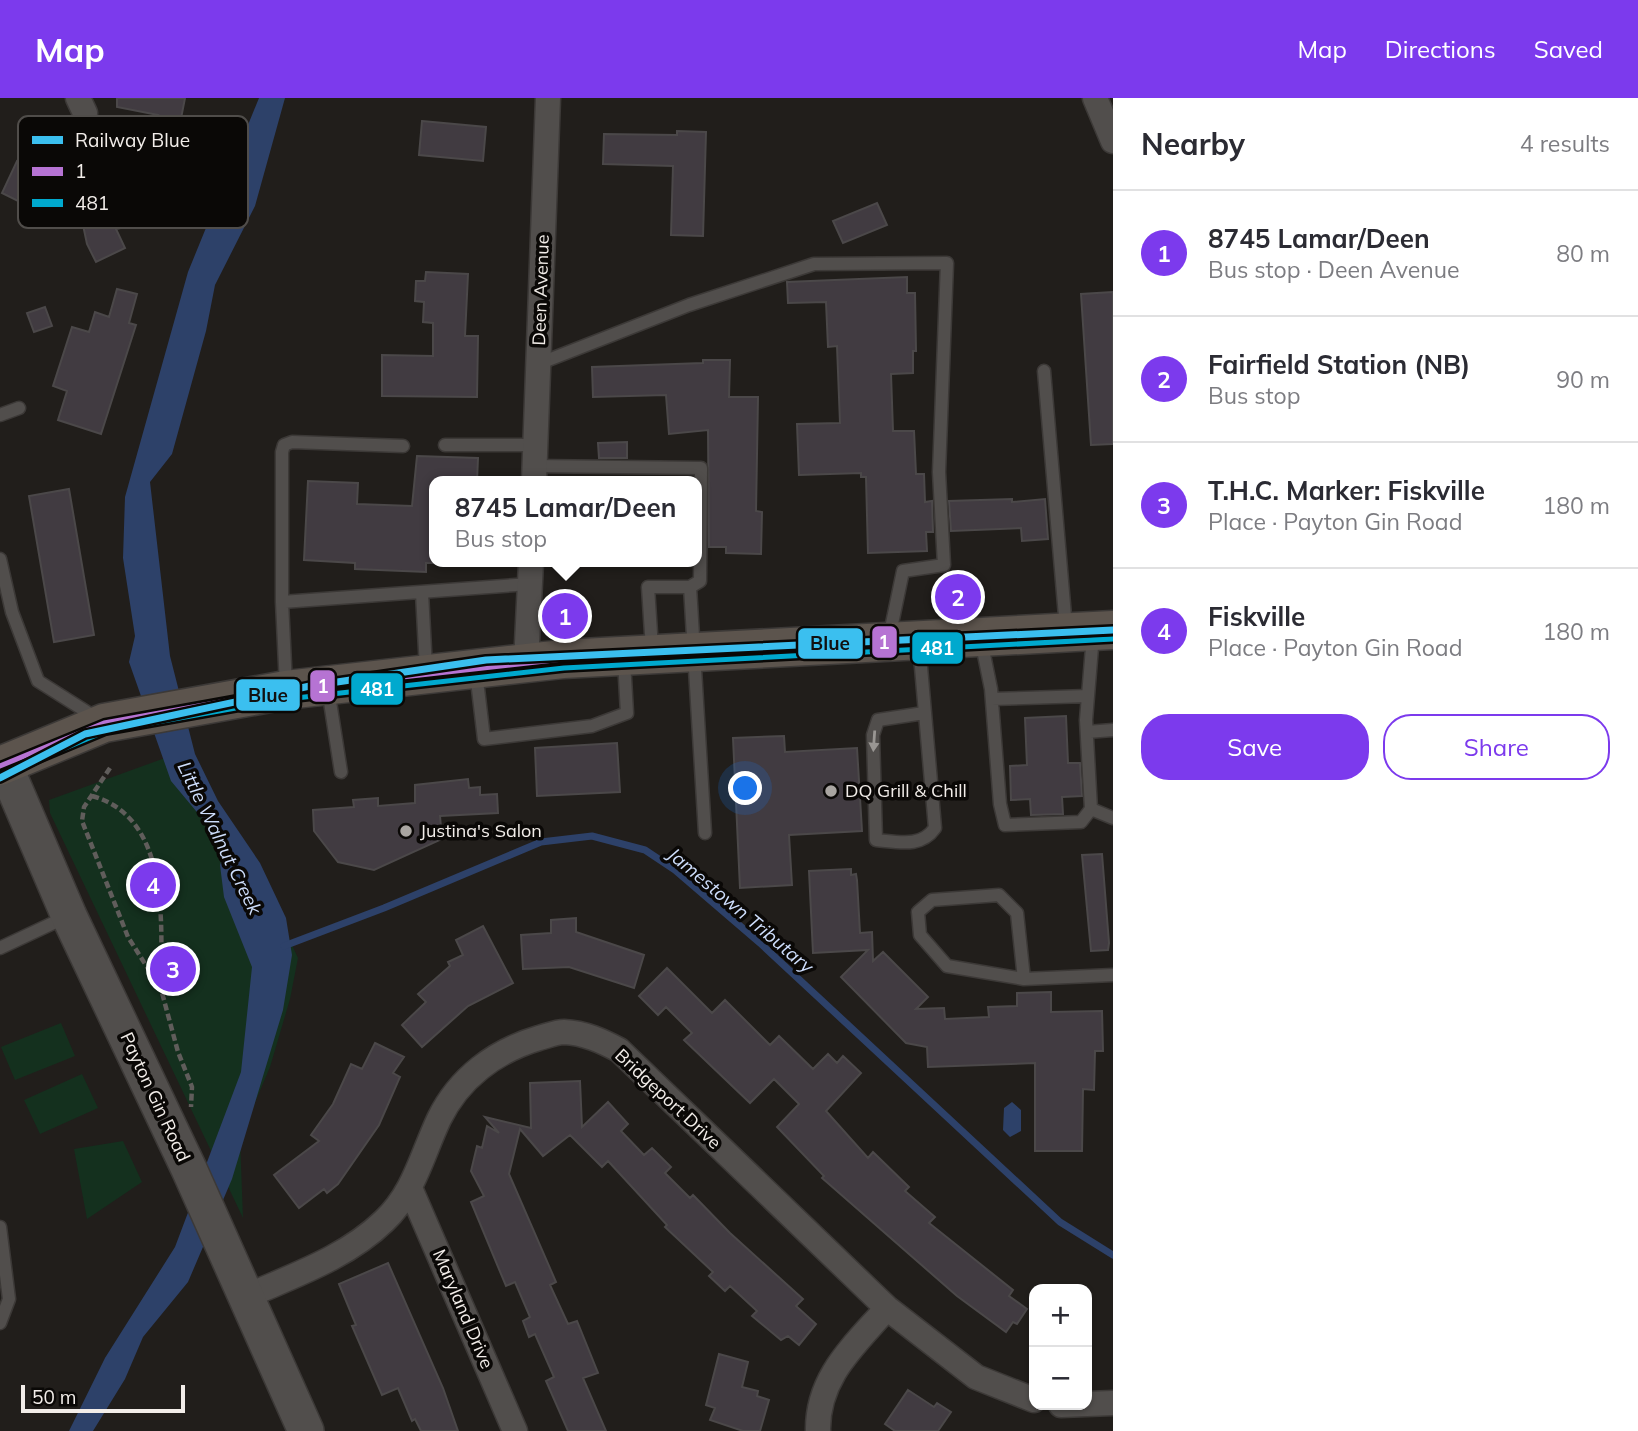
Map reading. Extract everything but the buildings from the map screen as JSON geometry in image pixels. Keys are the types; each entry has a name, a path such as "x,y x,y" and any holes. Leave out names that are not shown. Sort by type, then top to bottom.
{"main road":[{"path":"2,765 104,723 279,691 327,685 526,663 638,655 1091,631"}],"street":[{"name":"Deen Avenue","path":"534,464 548,98"},
{"path":"1095,98 1113,141"},
{"path":"526,663 530,573"},
{"name":"Payton Gin Road","path":"2,765 69,916 189,1169 306,1431"},
{"name":"Bridgeport Drive","path":"239,1283 334,1257 361,1240 386,1220 410,1188 439,1120 470,1075 524,1042 562,1032 593,1037 619,1050 887,1308 976,1377 1029,1398"},
{"name":"Maryland Drive","path":"410,1188 515,1431"},
{"path":"818,1431 821,1402 830,1376 887,1308"},
{"path":"1092,1404 1113,1403"}],"lane":[{"path":"538,363 689,305 814,264 947,263 939,472 944,565 903,571 903,641 924,713 935,828 928,838 915,843 876,840 873,735 878,720 924,713"},
{"path":"980,637 992,699 1000,804 1005,825 1081,822 1091,809 1087,696 1091,631 1065,590 1044,371"},
{"path":"0,415 19,408"},
{"path":"279,691 284,445 292,442 403,446"},
{"path":"445,445 534,464 701,468 701,476"},
{"path":"0,558 12,612 38,681 104,723"},
{"path":"475,668 484,738 592,726 627,713 648,587 690,587 700,581 700,567"},
{"path":"282,602 422,593 530,573"},
{"path":"690,587 705,833"},
{"path":"422,593 426,673"},
{"path":"327,685 341,772"},
{"path":"992,699 1087,696"},
{"path":"1087,733 1113,730"},
{"path":"1091,809 1113,818"},
{"path":"1024,979 1017,913 999,895 932,900 918,912 920,934 947,966 1024,979 1113,975"},
{"path":"0,948 69,916"},
{"path":"0,1227 9,1299 0,1323"}],"path":[{"path":"110,768 85,807 82,821 128,937 161,989"},
{"path":"92,796 120,811 138,830 149,853 160,889 161,989 178,1052 192,1087 190,1110"}],"green space":[{"path":"176,754 243,840 298,958 290,999 270,1067 240,1138 243,1218 50,813 49,800"},
{"path":"61,1023 75,1056 15,1080 1,1047"},
{"path":"82,1074 98,1108 40,1134 24,1100"},
{"path":"123,1141 142,1182 87,1219 74,1149"}],"water":[{"path":"259,98 285,98 255,206 248,220 248,125"},
{"name":"Little Walnut Creek","path":"206,228 244,228 215,285 206,331 172,454 150,482 170,656 195,754 218,801 260,863 286,918 292,955 283,1010 232,1179 188,1282 143,1337 125,1379 93,1431 69,1431 105,1358 175,1247 241,1072 252,967 224,897 220,865 223,856 206,823 171,781 129,662 135,636 123,558 125,497 188,272"},
{"path":"1012,1102 1021,1110 1021,1131 1010,1137 1003,1130 1004,1108"}],"waterway":[{"name":"Jamestown Tributary","path":"284,946 384,908 541,842 592,836 645,850 675,870 760,943 1060,1222 1113,1255"}],"rail line":[{"name":"Blue","path":"0,778 85,734 310,686 486,660 1113,630"}],"transit line":[{"name":"1","path":"0,766 104,723 286,690 563,659 1113,630"},
{"name":"481","path":"3,774 106,731 287,699 564,668 1113,639"}],"place":[{"name":"Fairfield Station (NB)","path":"958,597"},
{"name":"8745 Lamar/Deen","path":"565,616"},
{"name":"DQ Grill & Chill","path":"831,791"},
{"name":"Justina's Salon","path":"406,831"},
{"name":"Fiskville","path":"153,885"},
{"name":"T.H.C. Marker: Fiskville","path":"173,969"}]}
